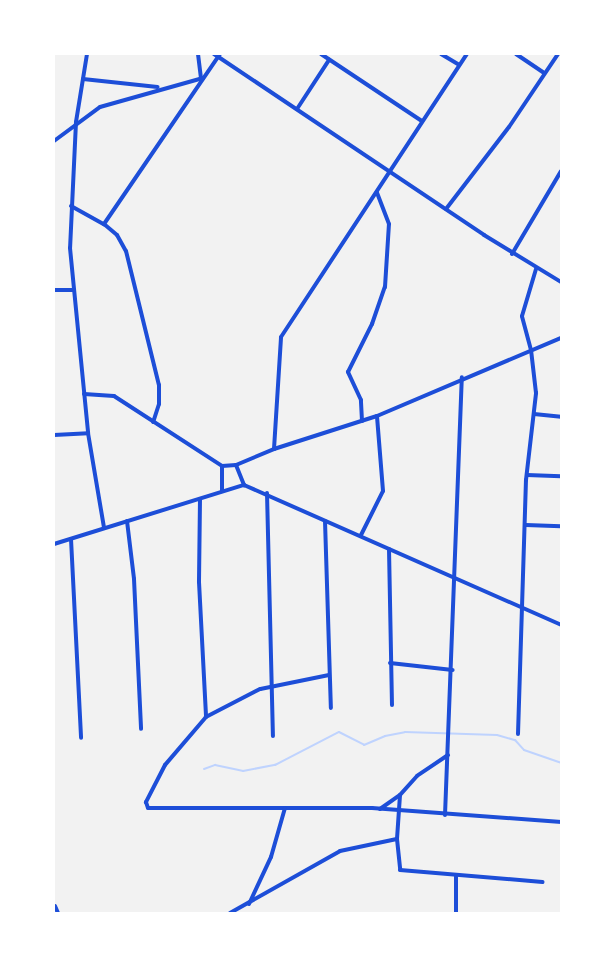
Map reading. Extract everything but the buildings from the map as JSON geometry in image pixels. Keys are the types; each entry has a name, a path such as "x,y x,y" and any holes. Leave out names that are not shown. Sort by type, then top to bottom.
{"street":[{"path":"87,54 76,122 71,206 73,290 88,433 104,528"},
{"path":"198,54 202,78"},
{"path":"214,54 390,170 512,254 561,282"},
{"path":"321,54 422,121"},
{"path":"441,54 459,65"},
{"path":"274,449 281,337 467,54"},
{"path":"516,54 544,73"},
{"path":"446,209 509,127 558,54"},
{"path":"104,224 202,78 219,56"},
{"path":"297,109 329,60"},
{"path":"54,141 76,122 100,107 162,87 202,78"},
{"path":"83,80 162,87"},
{"path":"512,254 561,170"},
{"path":"554,182 561,183"},
{"path":"362,421 361,400 348,372 372,324 385,287 389,224 377,192"},
{"path":"71,206 104,224 122,242 140,299 151,360 159,385 159,404 153,422"},
{"path":"518,734 527,475 536,393 531,350 522,316 536,269"},
{"path":"54,290 73,290"},
{"path":"84,394 114,396 222,466 236,465 274,449 377,416 462,377 561,338"},
{"path":"445,815 453,670 462,377"},
{"path":"534,414 561,417"},
{"path":"361,535 383,491 377,416"},
{"path":"54,435 88,433"},
{"path":"236,465 244,486"},
{"path":"222,466 222,491"},
{"path":"527,475 561,476"},
{"path":"54,544 222,491 244,486 266,493 561,625"},
{"path":"266,493 274,685 273,736"},
{"path":"200,499 199,582 206,717"},
{"path":"127,521 134,578 141,729"},
{"path":"325,521 329,675 332,708"},
{"path":"526,525 561,526"},
{"path":"71,539 81,738"},
{"path":"389,549 392,705"},
{"path":"390,663 453,670"},
{"path":"329,675 274,685 252,692 206,717 165,765 146,802 148,808 380,809 561,822"},
{"path":"380,809 400,795 418,776 448,755"},
{"path":"400,795 397,839 401,871 542,882"},
{"path":"249,904 271,857 285,808"},
{"path":"230,913 340,851 397,839"},
{"path":"456,876 456,913"},
{"path":"55,906 58,913"}],"waterway":[{"path":"204,769 215,765 243,771 275,765 339,732 364,745 385,736 405,732 497,735 515,740 524,750 561,763"}]}
